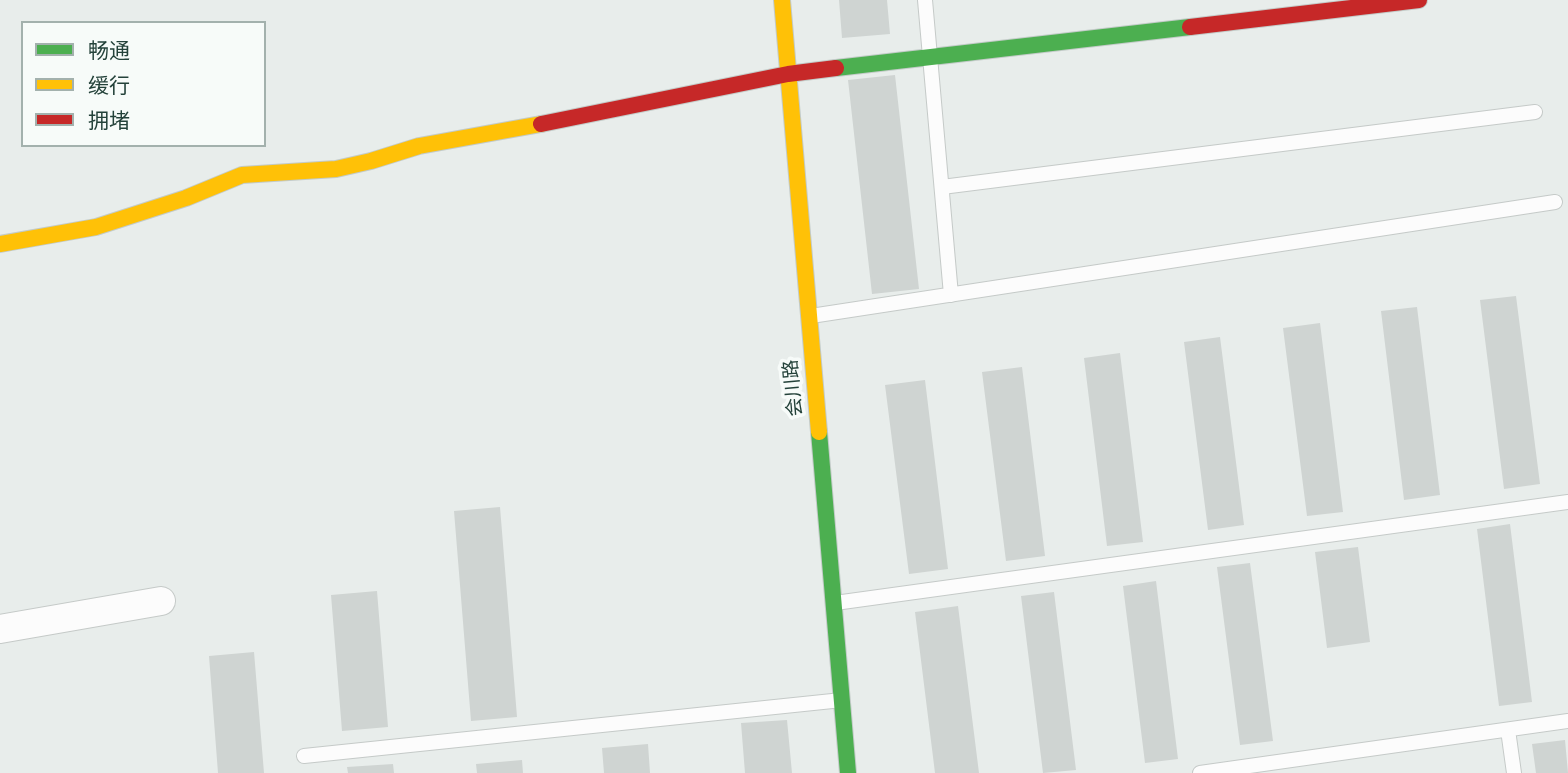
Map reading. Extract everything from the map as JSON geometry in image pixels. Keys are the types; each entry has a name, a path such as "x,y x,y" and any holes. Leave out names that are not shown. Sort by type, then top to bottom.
{"street":[{"name":"会川路","path":"782,0 848,773"},
{"path":"0,244 96,227 186,198 242,175 336,169 419,146 508,131 788,74 1419,0"},
{"path":"0,629 161,601"}],"lane":[{"path":"925,0 951,295"},
{"path":"942,187 1535,112"},
{"path":"809,316 1555,202"},
{"path":"834,604 1568,502"},
{"path":"304,756 842,700"},
{"path":"1200,773 1568,721"},
{"path":"1508,730 1514,773"}],"building":[{"path":"839,0 887,0 890,34 842,38"},
{"path":"895,75 919,289 872,294 848,80"},
{"path":"1516,296 1540,484 1504,489 1480,300"},
{"path":"1417,307 1440,495 1404,500 1381,311"},
{"path":"1320,323 1343,512 1307,516 1283,328"},
{"path":"1220,337 1244,525 1208,530 1184,342"},
{"path":"1120,353 1143,542 1107,546 1084,358"},
{"path":"1022,367 1045,556 1006,561 982,372"},
{"path":"925,380 948,569 909,574 885,385"},
{"path":"500,507 517,717 471,721 454,511"},
{"path":"1510,524 1532,702 1499,706 1477,529"},
{"path":"1358,547 1370,642 1327,648 1315,552"},
{"path":"1250,563 1273,741 1240,745 1217,567"},
{"path":"1156,581 1178,759 1145,763 1123,586"},
{"path":"377,591 388,727 342,731 331,595"},
{"path":"1054,592 1076,770 1043,773 1021,596"},
{"path":"958,606 979,773 935,773 915,612"},
{"path":"254,652 264,773 218,773 209,656"},
{"path":"787,720 792,773 745,773 741,723"},
{"path":"1565,740 1568,773 1536,773 1532,744"},
{"path":"648,744 650,773 604,773 602,748"},
{"path":"522,760 523,773 477,773 476,764"},
{"path":"393,764 394,773 348,773 347,767"}],"traffic: fast":[{"path":"836,68 1190,27"},
{"path":"819,432 848,773"}],"traffic: slow":[{"path":"782,0 819,432"},
{"path":"0,244 96,227 186,198 242,175 336,169 419,146 541,124"}],"traffic: jam":[{"path":"1190,27 1419,0"},
{"path":"541,124 788,74 836,68"}]}
